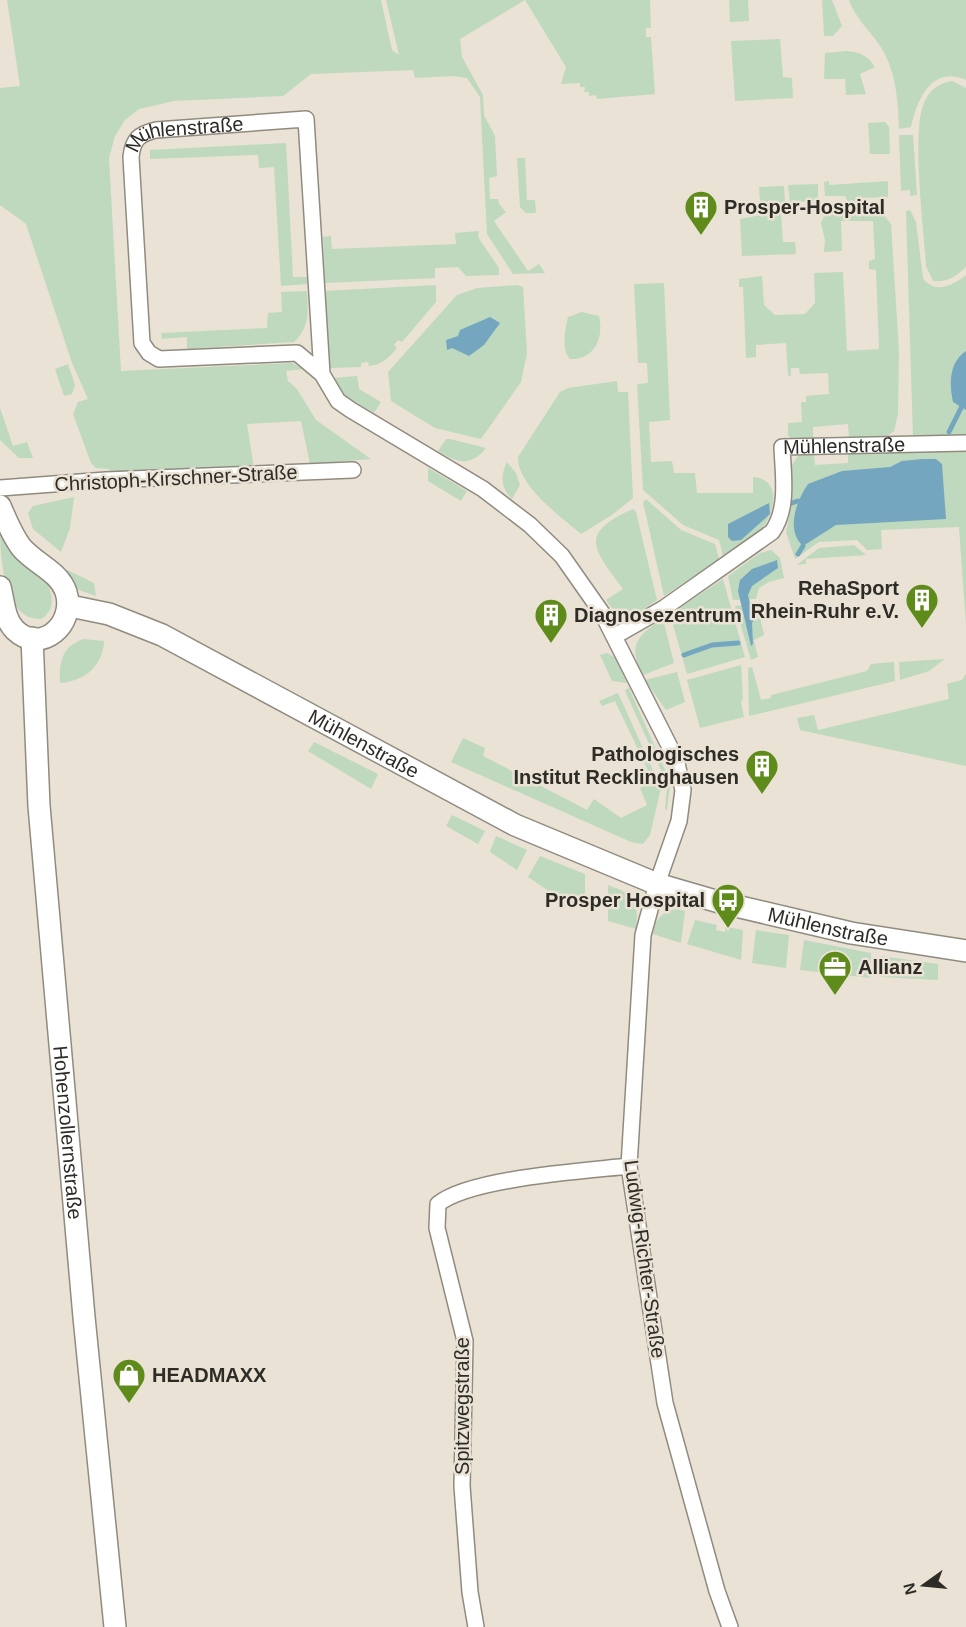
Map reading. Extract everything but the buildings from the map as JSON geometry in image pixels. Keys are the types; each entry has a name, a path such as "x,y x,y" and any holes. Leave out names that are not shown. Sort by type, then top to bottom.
{"main road":[{"path":"0,506 22,547 59,579 70,606 63,625 55,632 32,638 14,629 9,621 0,587"},
{"name":"Mühlenstraße","path":"70,606 109,614 162,635 515,825 657,884 719,902 851,933 966,951"},
{"name":"Hohenzollernstraße","path":"32,638 39,806 85,1328 115,1627"}],"street":[{"name":"Mühlenstraße","path":"322,374 306,119 156,130 140,134 132,144 131,157 138,314 142,343 148,353 159,359 297,353 322,374 338,401 483,489 530,525 576,574 615,636 671,746 684,790 679,822 657,884"},
{"name":"Mühlenstraße","path":"615,636 664,608 772,532 780,521 782,508 782,447 966,443"},
{"name":"Christoph-Kirschner-Straße","path":"0,488 106,480 353,470"},
{"name":"Ludwig-Richter-Straße","path":"657,884 643,935 629,1166 665,1403 717,1592 730,1627"},
{"name":"Spitzwegstraße","path":"476,1627 470,1592 462,1486 465,1341 437,1228 438,1204 458,1192 511,1181 629,1166"}],"green space":[{"path":"7,0 381,0 392,50 399,55 386,0 525,0 460,39 462,57 483,95 484,115 495,136 497,176 489,178 490,199 498,199 506,212 494,221 528,271 539,264 545,273 513,274 487,234 480,97 467,78 453,76 415,78 413,70 311,74 283,96 174,101 139,109 125,120 115,136 109,158 121,371 292,363 304,369 286,371 288,381 297,389 316,420 371,459 310,464 301,421 247,424 254,468 110,473 109,469 96,468 91,463 73,414 78,402 88,399 72,363 26,224 0,205 0,88 20,86"},
{"path":"525,0 650,0 651,28 646,28 646,37 651,37 655,94 597,99 596,95 589,96 589,92 584,92 585,87 580,87 580,83 561,84 566,67"},
{"path":"729,0 748,0 749,21 730,22"},
{"path":"822,0 832,0 842,26 833,36 824,36"},
{"path":"849,0 966,0 966,80 944,77 935,81 922,96 911,127 899,129 897,95 889,63"},
{"path":"780,39 783,77 792,78 793,98 735,101 731,41"},
{"path":"846,51 863,55 875,67 860,74 866,94 846,95 845,79 824,79 825,53"},
{"path":"952,81 966,88 966,267 951,278 933,281 926,266 921,206 918,158 920,117 926,98 932,91 943,83"},
{"path":"885,122 889,127 890,154 870,154 868,123"},
{"path":"899,135 913,135 917,195 910,196 910,190 901,191"},
{"path":"286,143 293,277 307,277 307,284 281,286 274,167 259,168 258,155 150,159 150,150"},
{"path":"517,158 525,158 527,200 535,200 536,213 526,213 520,207"},
{"path":"829,181 829,185 888,181 888,197 861,198 860,201 848,202 845,196 825,196 824,182"},
{"path":"818,184 818,200 790,203 788,185"},
{"path":"784,186 785,203 763,204 760,201 759,187"},
{"path":"910,210 916,222 923,278 933,286 944,287 966,275 966,435 913,438 906,211"},
{"path":"775,212 781,214 783,242 795,242 796,254 742,256 740,219"},
{"path":"882,213 891,224 899,351 898,414 894,431 884,438 849,440 848,424 813,427 813,439 792,440 788,435 788,423 802,422 801,402 806,402 806,396 829,394 828,373 800,374 799,368 791,368 791,377 788,375 786,343 756,345 756,357 746,358 743,287 739,287 739,279 762,276 764,305 775,315 805,314 815,303 814,273 843,272 847,351 879,349 876,270 869,269 869,261 875,259 873,221 841,221 842,251 824,252 825,240 821,223 825,214"},
{"path":"479,231 478,237 499,268 499,275 466,276 458,267 435,268 435,278 325,283 323,237 331,236 332,249 456,244 455,233"},
{"path":"664,283 670,420 649,422 651,462 672,461 674,473 695,473 697,493 753,493 753,477 762,479 772,490 773,506 762,529 723,556 719,540 683,525 643,490 637,384 648,383 647,363 638,363 634,284"},
{"path":"436,285 436,302 402,342 398,340 394,345 397,348 388,358 381,363 369,366 368,362 361,363 361,367 330,368 325,291"},
{"path":"517,285 523,287 527,353 521,382 481,439 435,428 391,401 388,372 457,295 477,288"},
{"path":"307,291 308,312 305,325 294,342 187,349 187,337 162,339 161,333 267,328 268,313 282,312 281,292"},
{"path":"582,312 599,316 599,339 596,346 586,356 570,359 565,350 568,317"},
{"path":"68,364 75,385 72,394 64,396 55,369"},
{"path":"357,376 359,389 381,402 374,413 346,396 333,378"},
{"path":"617,381 618,392 628,392 633,498 612,515 581,534 552,510 532,489 520,468 518,457 560,392 568,388"},
{"path":"0,408 13,446 27,442 33,458 19,458 0,440"},
{"path":"446,439 486,448 475,458 458,460 438,451"},
{"path":"966,449 966,625 959,527 881,530 882,549 867,550 857,540 819,542 795,559 786,532 790,512 789,469 798,456 814,453 815,465 848,463 848,452"},
{"path":"507,462 516,473 520,485 512,499 503,482 503,472"},
{"path":"428,468 467,491 461,501 428,481"},
{"path":"74,497 70,528 61,552 33,529 28,513 33,506"},
{"path":"646,499 681,530 715,544 719,559 664,596 643,502"},
{"path":"633,509 636,512 657,600 637,612 624,614 617,612 606,600 623,589 605,564 596,544 597,535 603,527"},
{"path":"0,529 46,581 52,602 49,611 41,619 29,617 19,610 12,599 3,570"},
{"path":"854,545 866,555 806,559 806,564 797,565 819,548"},
{"path":"771,550 780,558 784,578 769,582 759,588 756,599 733,600 728,576 760,553"},
{"path":"61,567 94,583 96,596 79,590"},
{"path":"723,579 745,657 687,674 670,614"},
{"path":"757,604 764,635 754,640 758,657 751,660 735,606"},
{"path":"663,619 674,663 643,675 636,656 637,642 647,630"},
{"path":"83,639 104,641 100,658 91,671 85,675 60,683 60,667 64,655 71,646"},
{"path":"607,653 616,658 627,683 612,681 600,655"},
{"path":"945,659 929,671 900,680 899,662"},
{"path":"894,662 895,681 749,716 748,668 752,667 761,700 771,698 771,695 867,671 871,664"},
{"path":"741,665 743,699 741,702 744,717 700,728 687,680"},
{"path":"677,672 685,702 666,710 645,680"},
{"path":"966,674 966,766 800,730 797,718 814,715 818,730 949,699 947,684 962,680"},
{"path":"629,688 666,772 670,785 667,810 665,809 667,787 664,777 626,693 625,690"},
{"path":"618,693 661,788 650,835 643,844 631,842 451,762 463,738 485,748 483,756 587,810 594,799 621,818 647,805 640,788 653,781 615,701 602,706 599,701"},
{"path":"314,742 378,774 371,789 308,751"},
{"path":"452,815 485,831 478,844 446,826"},
{"path":"496,836 527,850 517,870 490,852"},
{"path":"540,856 585,874 585,893 574,908 528,877"},
{"path":"608,885 624,892 633,900 637,911 636,929 608,921"},
{"path":"677,909 685,911 681,943 653,934 655,924 660,917"},
{"path":"695,920 717,925 716,930 725,932 726,927 743,930 741,960 687,944"},
{"path":"756,930 789,935 786,968 752,963"},
{"path":"804,940 871,953 870,978 800,970"},
{"path":"881,956 938,964 938,980 881,977"}],"water":[{"path":"490,317 500,323 484,345 469,356 452,348 447,350 446,340 458,336 460,330"},
{"path":"966,351 966,410 953,402 951,381 956,361"},
{"path":"936,459 942,464 946,519 836,525 803,546 798,539 794,524 795,515 800,498 808,484 842,471 890,467 902,461"},
{"path":"769,503 770,514 741,540 732,541 728,537 728,524"},
{"path":"777,560 778,568 752,586 748,595 754,620 751,646 738,591 740,580 752,569"}],"waterway":[{"path":"949,432 961,408"},
{"path":"792,503 798,501"},
{"path":"798,554 803,546"},
{"path":"684,655 712,645 738,643"}],"place":[{"name":"Prosper-Hospital","path":"701,236"},
{"name":"RehaSport Rhein-Ruhr e.V.","path":"922,629"},
{"name":"Diagnosezentrum","path":"551,644"},
{"name":"Pathologisches Institut Recklinghausen","path":"762,795"},
{"name":"Prosper Hospital","path":"728,929"},
{"name":"Allianz","path":"835,996"},
{"name":"HEADMAXX","path":"129,1404"}]}
